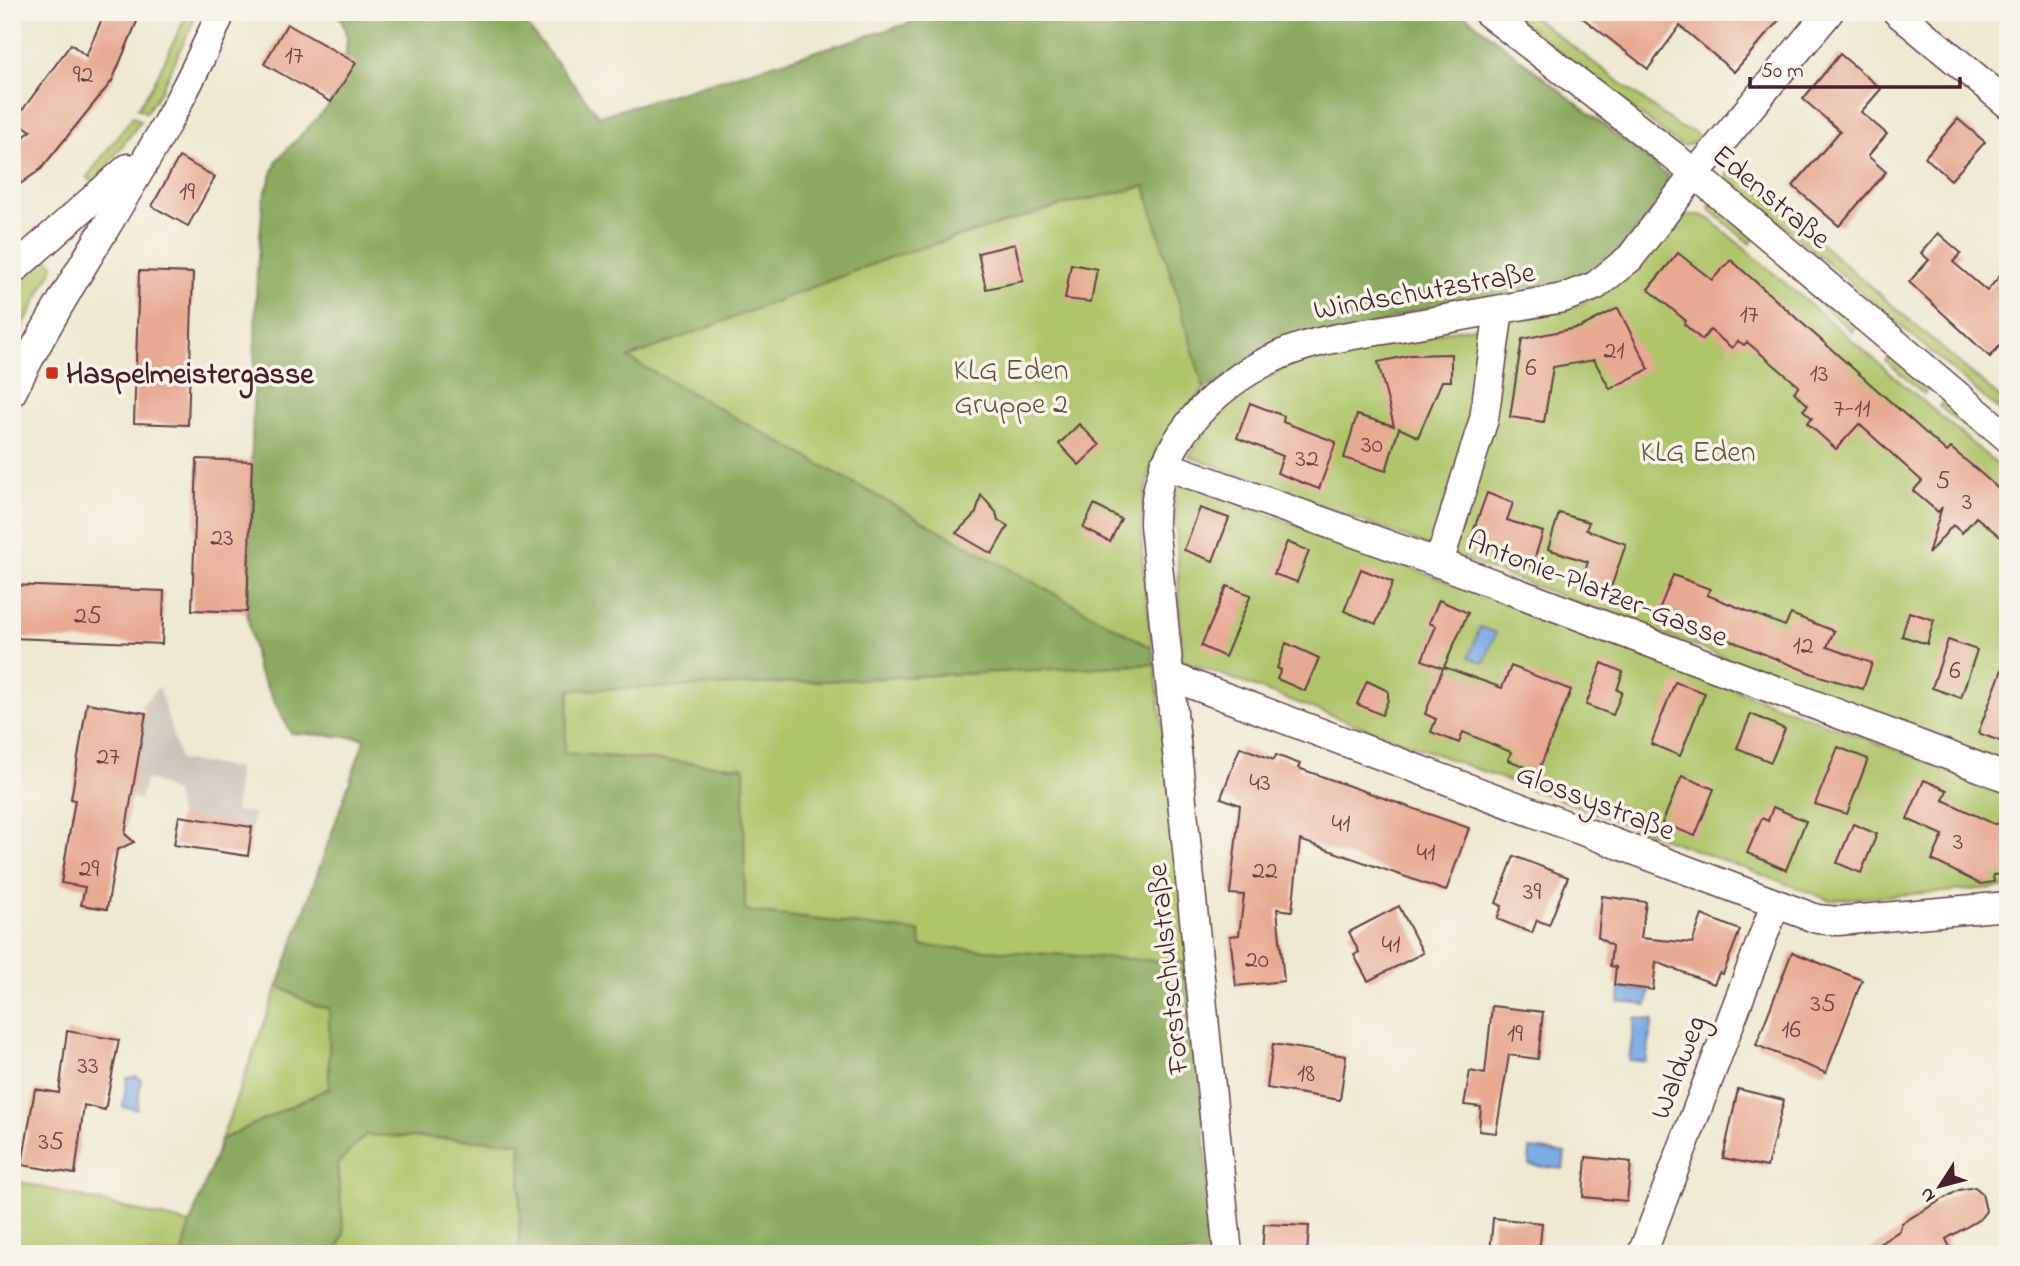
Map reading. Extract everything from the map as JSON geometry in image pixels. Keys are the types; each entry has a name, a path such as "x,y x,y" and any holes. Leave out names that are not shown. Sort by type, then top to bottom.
{"street":[{"path":"12,392 63,295 159,136 205,50 221,12"},
{"name":"Edenstraße","path":"1487,12 1695,174 2008,438"},
{"name":"Windschutzstraße","path":"1172,677 1154,525 1155,494 1164,465 1179,437 1206,405 1243,375 1282,354 1325,340 1574,295 1605,279 1630,258 1695,174 1829,12"},
{"path":"1897,12 2008,104"},
{"path":"12,271 102,194 159,136"},
{"path":"1439,563 1484,419 1499,310"},
{"name":"Antonie-Platzer-Gasse","path":"1164,465 1439,563 2008,778"},
{"name":"Glossystraße","path":"1172,677 1774,905 1833,921 2008,906"},
{"name":"Forstschulstraße","path":"1172,677 1228,1254"},
{"name":"Waldweg","path":"1642,1254 1774,905"}],"shaded area":[{"path":"159,687 180,760 238,768 235,811 253,813 252,827 179,816 175,793 152,780 145,780 140,800 131,797 146,713 141,706"}],"green space":[{"path":"188,12 197,14 162,88 146,113 138,108 154,83"},
{"path":"339,12 516,12 599,116 947,12 1461,12 1668,176 1667,194 1607,263 1570,286 1413,311 1204,389 1145,186 1063,205 891,257 628,358 1152,648 1155,664 741,685 570,690 564,753 744,767 745,911 920,932 921,946 1189,963 1215,1254 519,1254 521,1142 365,1135 337,1165 344,1234 336,1254 183,1254 190,1224 221,1140 329,1088 329,1008 315,1006 278,986 365,738 291,733 257,669 247,612 257,272 263,200 277,160 327,108 344,77 347,37"},
{"path":"1509,12 1527,12 1679,127 1694,132 1701,139 1685,146 1678,144"},
{"path":"133,116 141,121 94,183 87,177"},
{"path":"1733,168 2008,405 2008,418 1726,176"},
{"name":"KLG Eden Gruppe 2","path":"1146,186 1204,389 1177,420 1159,451 1148,480 1142,541 1152,648 627,358 891,257 1063,205"},
{"path":"1714,202 1755,238 1750,244 1708,208"},
{"name":"KLG Eden","path":"1686,215 1700,215 1710,219 2008,474 2008,764 1452,555 1507,320 1564,310 1596,297 1626,275"},
{"path":"44,260 49,260 53,265 51,272 12,347 12,288"},
{"path":"1821,294 1857,325 1852,331 1815,300"},
{"path":"1485,325 1470,433 1431,547 1189,456 1216,418 1243,392 1304,357"},
{"path":"1892,354 1930,387 1924,394 1886,361"},
{"path":"1945,400 1983,433 1978,439 1939,406"},
{"path":"1174,479 2008,792 2008,887 1830,900 1182,660"},
{"path":"1155,664 1189,963 920,946 919,932 744,911 564,753 569,690 741,685"},
{"path":"278,986 315,1006 329,1008 329,1088 221,1140"},
{"path":"364,1135 521,1142 519,1254 336,1254 344,1234 337,1165"},
{"path":"12,1180 190,1224 183,1254 12,1254"}],"water":[{"path":"1480,627 1496,633 1484,663 1469,657"},
{"path":"1620,988 1649,991 1647,1005 1619,1002"},
{"path":"1635,1018 1653,1020 1646,1062 1629,1060"},
{"path":"136,1076 141,1080 137,1109 123,1107 127,1078"},
{"path":"1530,1149 1565,1153 1563,1169 1529,1165"}],"building":[{"path":"105,12 141,12 112,81 41,169 12,190 12,146 31,131 15,120 71,44 86,56"},
{"path":"1575,12 1786,12 1734,72 1680,26 1648,69"},
{"path":"287,24 356,63 331,102 264,64"},
{"path":"1840,54 1881,89 1861,112 1887,134 1868,156 1886,172 1839,226 1793,186 1840,131 1803,99"},
{"path":"1958,119 1985,142 1951,180 1925,157"},
{"path":"179,157 215,177 188,226 152,206"},
{"path":"1938,233 1961,253 1953,262 1987,291 2008,266 2008,336 1990,357 1909,282 1929,260 1921,253"},
{"path":"1015,244 1023,281 986,289 978,253"},
{"path":"1678,253 1712,280 1731,260 1947,452 1951,448 2008,497 2008,543 1976,517 1962,533 1953,525 1928,554 1942,507 1938,512 1913,491 1922,481 1859,424 1836,449 1807,423 1812,418 1803,410 1808,405 1794,392 1799,386 1747,342 1744,345 1738,341 1732,348 1710,330 1702,340 1684,324 1686,321 1648,289"},
{"path":"1071,264 1097,269 1091,302 1065,299"},
{"path":"139,271 193,273 188,425 134,423"},
{"path":"1618,308 1649,369 1610,389 1594,360 1553,367 1544,422 1510,417 1522,339 1581,327"},
{"path":"1451,354 1451,381 1442,381 1418,437 1399,428 1386,471 1344,458 1357,415 1394,426 1378,362 1411,355"},
{"path":"1250,403 1284,416 1283,422 1336,442 1319,489 1277,473 1283,456 1237,438"},
{"path":"1079,424 1100,445 1079,465 1059,444"},
{"path":"197,459 252,461 247,612 192,610"},
{"path":"1487,493 1513,503 1507,520 1543,532 1532,566 1504,557 1505,552 1470,540"},
{"path":"981,495 996,512 998,520 1008,526 992,554 956,533 976,513"},
{"path":"1094,505 1121,519 1110,542 1083,528"},
{"path":"1200,508 1229,518 1213,561 1184,550"},
{"path":"1559,513 1589,522 1586,530 1626,544 1609,593 1581,582 1588,562 1548,549"},
{"path":"1287,542 1309,551 1297,582 1274,574"},
{"path":"1361,569 1393,582 1376,624 1344,611"},
{"path":"1673,575 1710,589 1707,595 1785,626 1791,614 1834,631 1827,647 1872,663 1863,689 1816,675 1695,626 1694,629 1657,615"},
{"path":"12,585 164,591 162,644 12,638"},
{"path":"1227,586 1251,595 1225,657 1201,646"},
{"path":"1439,600 1468,613 1444,667 1502,688 1511,666 1571,690 1538,772 1508,760 1511,752 1463,732 1459,743 1431,732 1436,719 1425,714 1443,668 1422,660 1436,626 1429,623"},
{"path":"1909,612 1934,620 1927,644 1902,636"},
{"path":"1948,640 1977,650 1961,698 1932,688"},
{"path":"1286,643 1319,658 1305,691 1277,679 1281,670 1277,668"},
{"path":"2008,659 2008,744 1978,733"},
{"path":"1602,663 1623,672 1617,690 1622,692 1613,715 1586,705"},
{"path":"1367,681 1388,691 1388,700 1382,715 1357,704"},
{"path":"1675,682 1705,693 1680,756 1651,744"},
{"path":"87,703 146,713 125,834 134,842 117,850 107,909 81,905 85,887 61,883 75,800 71,799"},
{"path":"1751,714 1785,729 1771,762 1737,748"},
{"path":"1240,747 1274,760 1276,755 1300,764 1298,768 1469,828 1446,891 1300,840 1292,911 1277,909 1284,981 1236,986 1230,936 1239,935 1244,895 1230,894 1240,805 1221,798"},
{"path":"1838,747 1868,759 1847,814 1815,804"},
{"path":"1682,776 1714,789 1695,836 1662,823"},
{"path":"1924,780 1947,790 1943,800 1994,824 2008,823 2008,874 1993,875 1994,882 1980,884 1932,860 1943,835 1907,819"},
{"path":"1773,807 1806,821 1786,870 1747,853 1762,818 1768,821"},
{"path":"179,816 252,827 248,856 174,845"},
{"path":"1853,824 1877,834 1861,873 1837,863"},
{"path":"1514,856 1568,877 1549,925 1537,920 1532,933 1497,919 1502,906 1496,903"},
{"path":"1602,896 1646,902 1641,938 1692,943 1702,915 1740,930 1723,974 1719,973 1714,984 1656,962 1653,990 1614,985 1616,967 1610,966 1612,946 1598,937"},
{"path":"1399,906 1423,953 1368,981 1354,955 1359,952 1349,932"},
{"path":"1792,952 1862,980 1826,1073 1756,1045"},
{"path":"1492,1006 1543,1012 1538,1059 1509,1055 1496,1133 1479,1131 1481,1107 1464,1105 1470,1071 1485,1074"},
{"path":"67,1031 119,1040 105,1110 84,1105 75,1174 22,1165 35,1089 59,1093"},
{"path":"1273,1044 1346,1056 1340,1100 1267,1088"},
{"path":"1738,1089 1784,1100 1767,1167 1723,1158"},
{"path":"1586,1157 1631,1162 1627,1201 1583,1197"},
{"path":"1975,1187 1982,1193 1986,1211 1980,1219 1946,1239 1953,1254 1864,1254 1899,1231 1902,1223 1959,1190"},
{"path":"1493,1218 1542,1223 1539,1254 1490,1254"},
{"path":"1264,1224 1309,1226 1307,1254 1262,1254"}],"place":[{"name":"Haspelmeistergasse","path":"52,373"}]}
